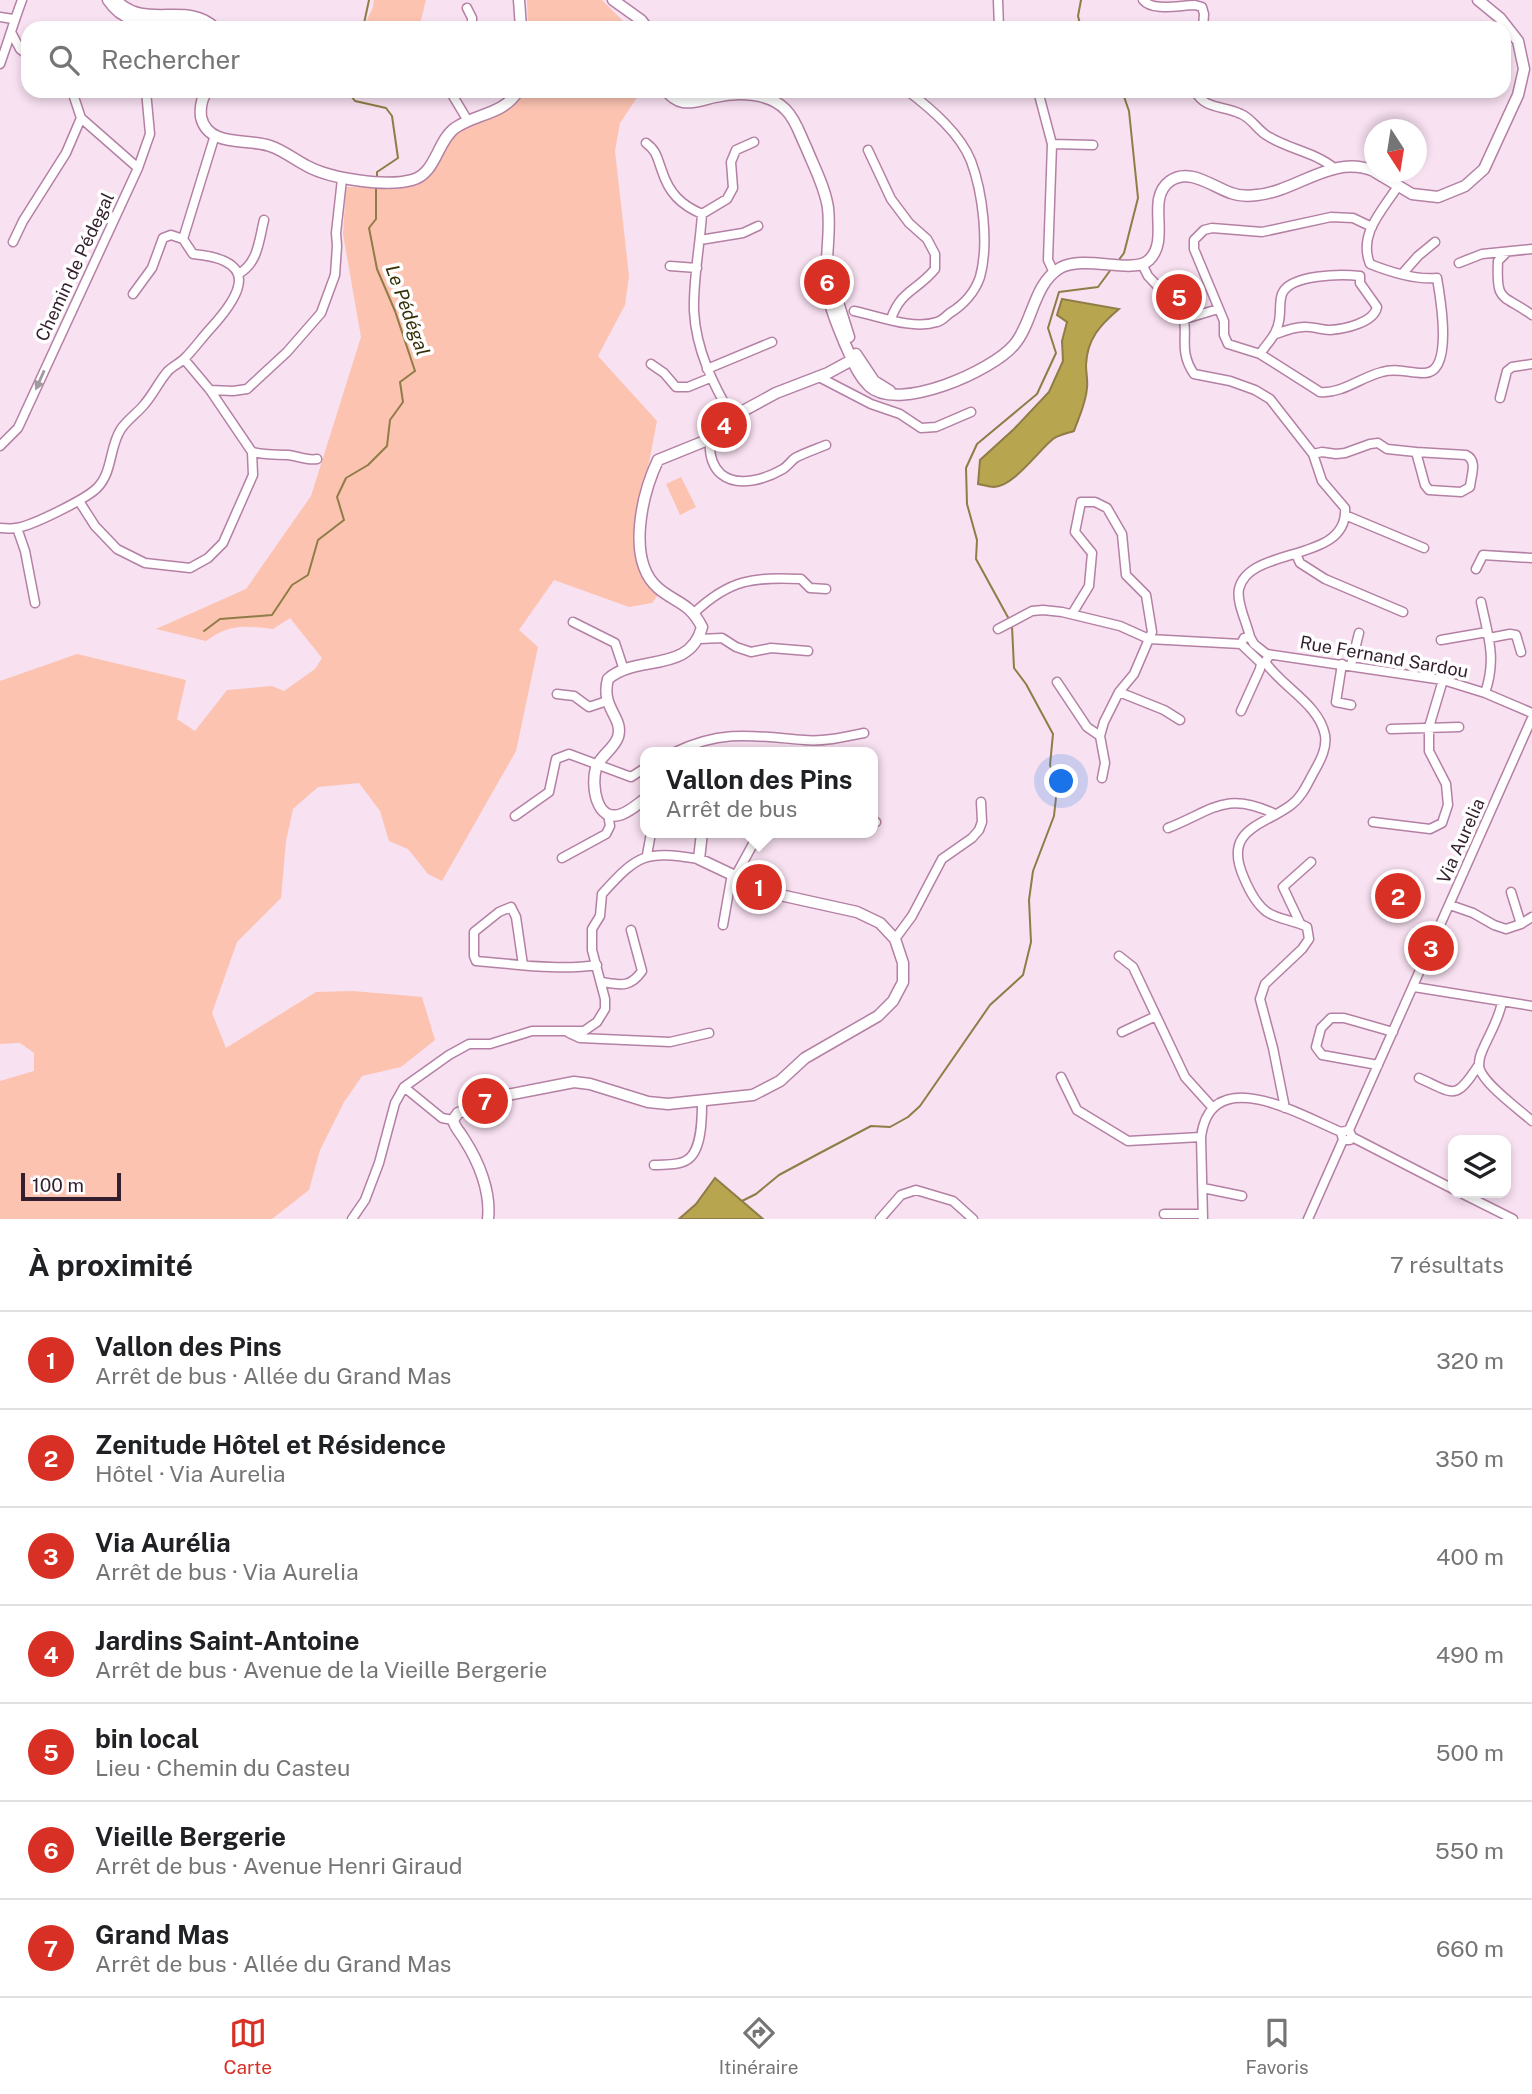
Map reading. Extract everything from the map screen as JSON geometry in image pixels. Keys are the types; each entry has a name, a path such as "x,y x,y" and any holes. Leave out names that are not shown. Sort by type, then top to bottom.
{"street":[{"path":"0,64 13,19 22,0"},
{"path":"108,0 120,14 139,20 183,16 196,21"},
{"path":"116,0 139,20"},
{"path":"613,0 642,21"},
{"path":"998,0 999,21"},
{"path":"1143,0 1147,5 1155,7 1202,7 1204,21"},
{"path":"1478,0 1500,21"},
{"path":"520,3 521,21"},
{"path":"139,20 173,8 194,10 209,21"},
{"path":"467,8 472,21"},
{"path":"633,16 636,21"},
{"path":"0,17 13,19"},
{"path":"1392,182 1412,194 1438,197 1451,194 1474,180 1484,169 1501,135 1528,60 1511,31"},
{"path":"11,32 21,50"},
{"path":"74,98 81,118 138,168"},
{"name":"Chemin de Pédegal","path":"0,446 18,428 138,168 150,134 147,98"},
{"path":"204,98 202,118 208,131 215,135 272,147 315,170 342,179 359,181 414,180 430,166 452,131 468,121 501,108 511,98"},
{"path":"454,98 468,121"},
{"path":"676,98 681,102 692,103 714,98"},
{"path":"764,98 775,101 789,112 822,186 827,203 828,288 857,363 874,382 900,396 932,389 976,371 1004,355 1016,344 1043,285 1063,267 1084,262 1139,265 1148,261 1158,246 1163,189 1172,179 1196,178 1231,193 1255,196 1285,189 1334,168 1364,168"},
{"path":"779,98 793,109 828,185 833,211 834,283 838,313"},
{"path":"838,313 854,311 913,326 939,322 964,304 979,279 985,247 981,203 971,160 951,130 917,98"},
{"path":"1040,98 1052,144 1048,260 1054,273"},
{"path":"1199,98 1208,106 1228,108 1245,115 1264,134 1325,161 1334,168"},
{"path":"13,242 23,221 66,153 81,118"},
{"path":"183,239 215,135"},
{"path":"646,142 656,151 662,173 672,192 684,206 702,214"},
{"path":"702,214 727,199 733,188 731,162 736,149 754,142"},
{"path":"1052,144 1093,145"},
{"path":"868,150 891,199 909,223 927,239 935,254 935,269 923,283 905,293 896,304 891,319"},
{"path":"210,390 247,389 287,352 321,313 335,275 342,179"},
{"path":"1370,264 1365,251 1366,239 1398,186"},
{"path":"702,214 694,311 698,338 709,373 732,417"},
{"path":"1370,264 1425,279 1437,278 1443,336 1440,364 1433,371 1426,373 1407,370 1382,372 1327,393 1320,392 1260,354 1227,344 1223,335 1224,321 1196,258 1194,240 1204,230 1212,228 1262,232 1331,217 1353,218 1372,227"},
{"path":"238,274 254,260 264,220"},
{"path":"700,240 743,233 758,226"},
{"path":"0,528 17,528 79,501 96,489 106,477 122,428 144,405 169,370 184,359 231,304 240,284 238,274 223,258 193,254 183,239 171,235 163,238 152,268 132,294"},
{"path":"1403,273 1426,247 1435,242"},
{"path":"1459,263 1532,249"},
{"path":"1049,255 1063,267"},
{"path":"1495,257 1497,281 1502,297 1532,315"},
{"path":"1276,334 1302,327 1329,330 1370,318 1376,313 1377,307 1360,283 1360,276 1370,264"},
{"path":"1139,265 1177,304 1185,319 1184,352 1194,374 1255,390 1270,400 1313,454 1322,481 1345,508 1342,527 1329,540 1314,548 1280,557 1263,565 1243,581 1239,590 1254,644 1283,684 1318,717 1325,738 1323,754 1299,798 1253,825 1243,837 1237,852 1240,869 1250,892 1265,911 1307,927 1309,939 1303,949 1265,984 1260,999 1285,1108"},
{"path":"670,266 697,268"},
{"path":"1260,354 1276,334 1282,294 1287,286 1341,274 1360,276"},
{"path":"1185,319 1217,309"},
{"path":"651,364 664,373 676,387 688,387 709,373 772,342"},
{"path":"79,501 95,526 117,549 145,563 190,568 208,558 223,543 253,475 252,452 210,390 184,359"},
{"path":"640,802 620,815 608,814 600,808 593,788 597,765 618,737 617,720 607,701 605,690 608,680 624,670 679,656 699,639 702,627 694,613 657,587 640,558 638,540 650,478 658,460 710,439 732,417 776,393 857,363"},
{"path":"1500,398 1507,371 1513,367 1532,364"},
{"path":"823,375 871,404 900,414 921,428 936,427 971,412"},
{"path":"0,432 10,438"},
{"path":"710,439 709,450 715,468 725,478 736,482 756,480 785,468 794,459 826,445"},
{"path":"1313,454 1345,453 1378,443 1387,449 1466,455 1474,462 1468,490 1429,490 1425,485 1416,452"},
{"path":"252,452 268,456 290,455 311,461 317,459"},
{"path":"1072,614 1089,586 1092,553 1075,532 1076,523 1081,502 1095,502 1107,508 1122,534 1126,575 1146,595 1152,632 1134,674 1108,710 1100,736 1105,763 1102,778"},
{"path":"1345,515 1423,548"},
{"path":"17,528 25,551 35,603"},
{"path":"1296,554 1300,563 1325,579 1403,612"},
{"path":"1475,569 1483,555 1532,558"},
{"path":"694,613 709,599 732,585 762,578 801,579 810,588 826,589"},
{"path":"1481,602 1493,659 1492,673 1485,693"},
{"path":"998,629 1032,611 1043,610 1119,626 1149,639 1241,644 1264,660"},
{"path":"573,622 615,643 624,670"},
{"path":"1351,705 1336,702 1359,633"},
{"path":"1441,640 1510,634 1516,635 1521,652"},
{"path":"1241,644 1244,638 1250,637"},
{"path":"699,639 722,638 751,652 771,648 808,651"},
{"path":"1241,710 1264,660"},
{"name":"Rue Fernand Sardou","path":"1264,660 1347,665 1443,680 1532,712"},
{"path":"1373,821 1430,830 1442,823 1448,805 1446,784 1429,751 1429,727 1443,680"},
{"path":"1057,682 1087,727 1100,736"},
{"path":"1119,692 1164,710 1180,720"},
{"path":"557,694 575,696 590,707 607,701"},
{"name":"Via Aurelia","path":"1308,1219 1532,719"},
{"path":"1391,729 1459,727"},
{"path":"685,747 748,734 806,741 864,733"},
{"path":"515,816 549,792 556,759 569,754 631,778 640,772"},
{"path":"895,939 912,916 942,859 979,830 982,822 981,802"},
{"path":"1168,828 1206,809 1228,803 1244,802 1275,814"},
{"path":"562,858 607,834 610,826 608,814"},
{"path":"647,855 650,838"},
{"path":"699,859 701,838"},
{"path":"723,925 734,874 756,838"},
{"path":"356,1218 379,1163 395,1103 404,1087 469,1044 490,1044 532,1031 584,1031 597,1022 604,1009 602,982 592,950 592,929 600,916 602,894 630,866 647,855 662,854 699,859 771,893 857,912 880,923 895,939 903,963 903,982 893,1001 878,1016 805,1058 780,1081 753,1094 668,1104 648,1102 590,1084 574,1082 507,1095 458,1113 453,1120"},
{"path":"1300,923 1283,887 1311,862"},
{"path":"1511,892 1521,924"},
{"path":"1450,905 1506,929 1532,917"},
{"path":"523,965 512,907 499,912 474,932 476,961 523,965 578,968 597,965"},
{"path":"602,982 622,985 635,981 642,971 631,930"},
{"path":"1119,956 1133,967 1185,1077 1213,1108"},
{"path":"1414,986 1532,1006"},
{"path":"1419,1078 1450,1092 1464,1088 1478,1066 1481,1053 1500,1014 1502,1002"},
{"path":"1122,1032 1156,1016"},
{"path":"1378,1065 1322,1055 1316,1047 1321,1028 1331,1018 1344,1018 1393,1032"},
{"path":"569,1032 580,1038 670,1042 709,1034"},
{"path":"1478,1066 1497,1090 1532,1121"},
{"path":"1060,1077 1077,1110 1128,1141 1201,1137"},
{"path":"404,1087 442,1118 453,1120"},
{"path":"1164,1214 1203,1216 1202,1125 1213,1108 1238,1097 1260,1099 1285,1108 1346,1135 1448,1186"},
{"path":"654,1164 678,1164 689,1160 696,1150 702,1102"},
{"path":"453,1120 478,1166 486,1189 488,1219"},
{"path":"1203,1188 1242,1196"},
{"path":"880,1219 901,1195 916,1190 953,1201 972,1219"},
{"path":"1471,1198 1513,1219"}],"shaded area":[{"path":"374,0 426,0 421,21 366,21"},
{"path":"527,0 602,0 623,21 528,21"},
{"path":"637,98 620,123 615,151 629,276 625,305 598,356 657,421 634,540 640,569 658,595 652,603 629,607 554,580 519,630 538,647 516,751 442,881 428,874 408,849 389,841 380,811 359,783 318,787 293,809 286,841 281,898 237,942 212,1013 226,1048 316,992 353,991 422,997 435,1040 401,1067 362,1076 344,1102 320,1150 309,1190 272,1219 0,1219 0,1081 34,1071 34,1053 20,1043 0,1044 0,681 77,654 186,680 177,719 195,731 227,690 272,686 284,691 315,669 322,658 290,618 273,629 238,627 223,631 206,641 156,629 246,589 311,496 361,337 343,234 346,187 417,185 430,175 456,134 503,112 518,100"},
{"path":"1062,299 1119,309 1100,327 1089,348 1086,394 1074,431 1053,439 1010,481 992,487 978,484 980,460 1049,392 1063,361 1062,341 1067,322 1057,315"},
{"path":"681,477 696,507 680,515 666,484"},
{"path":"715,1178 763,1219 679,1219 696,1204"}],"waterway":[{"name":"Le Pédégal","path":"364,21 369,0"},
{"path":"1079,21 1081,0"},
{"name":"Le Pédégal","path":"353,98 355,101 386,108 392,116 398,158 377,172 377,177"},
{"path":"1118,261 1124,253 1138,198 1129,111 1124,98"},
{"name":"Le Pédégal","path":"204,631 220,619 272,615 292,585 308,575 318,540 344,520 337,497 346,478 368,465 387,446 390,420 403,402 400,382 415,371 395,311 377,269 369,228 376,219 376,186"},
{"path":"1010,621 976,559 977,540 967,504 966,468 977,444 1037,394 1056,353 1048,328 1059,292 1098,287 1112,268"},
{"path":"742,1201 756,1194 779,1175 871,1126 890,1127 908,1117 920,1106 990,1005 1023,975 1031,942 1029,900 1033,871 1054,816 1057,788 1050,765 1053,734 1026,684 1014,668 1012,626"}],"place":[{"name":"Vieille Bergerie","path":"827,282"},
{"name":"bin local","path":"1179,297"},
{"name":"Jardins Saint-Antoine","path":"724,425"},
{"name":"Vallon des Pins","path":"759,887"},
{"name":"Zenitude Hôtel et Résidence","path":"1398,896"},
{"name":"Via Aurélia","path":"1431,948"},
{"name":"Grand Mas","path":"485,1101"}]}
